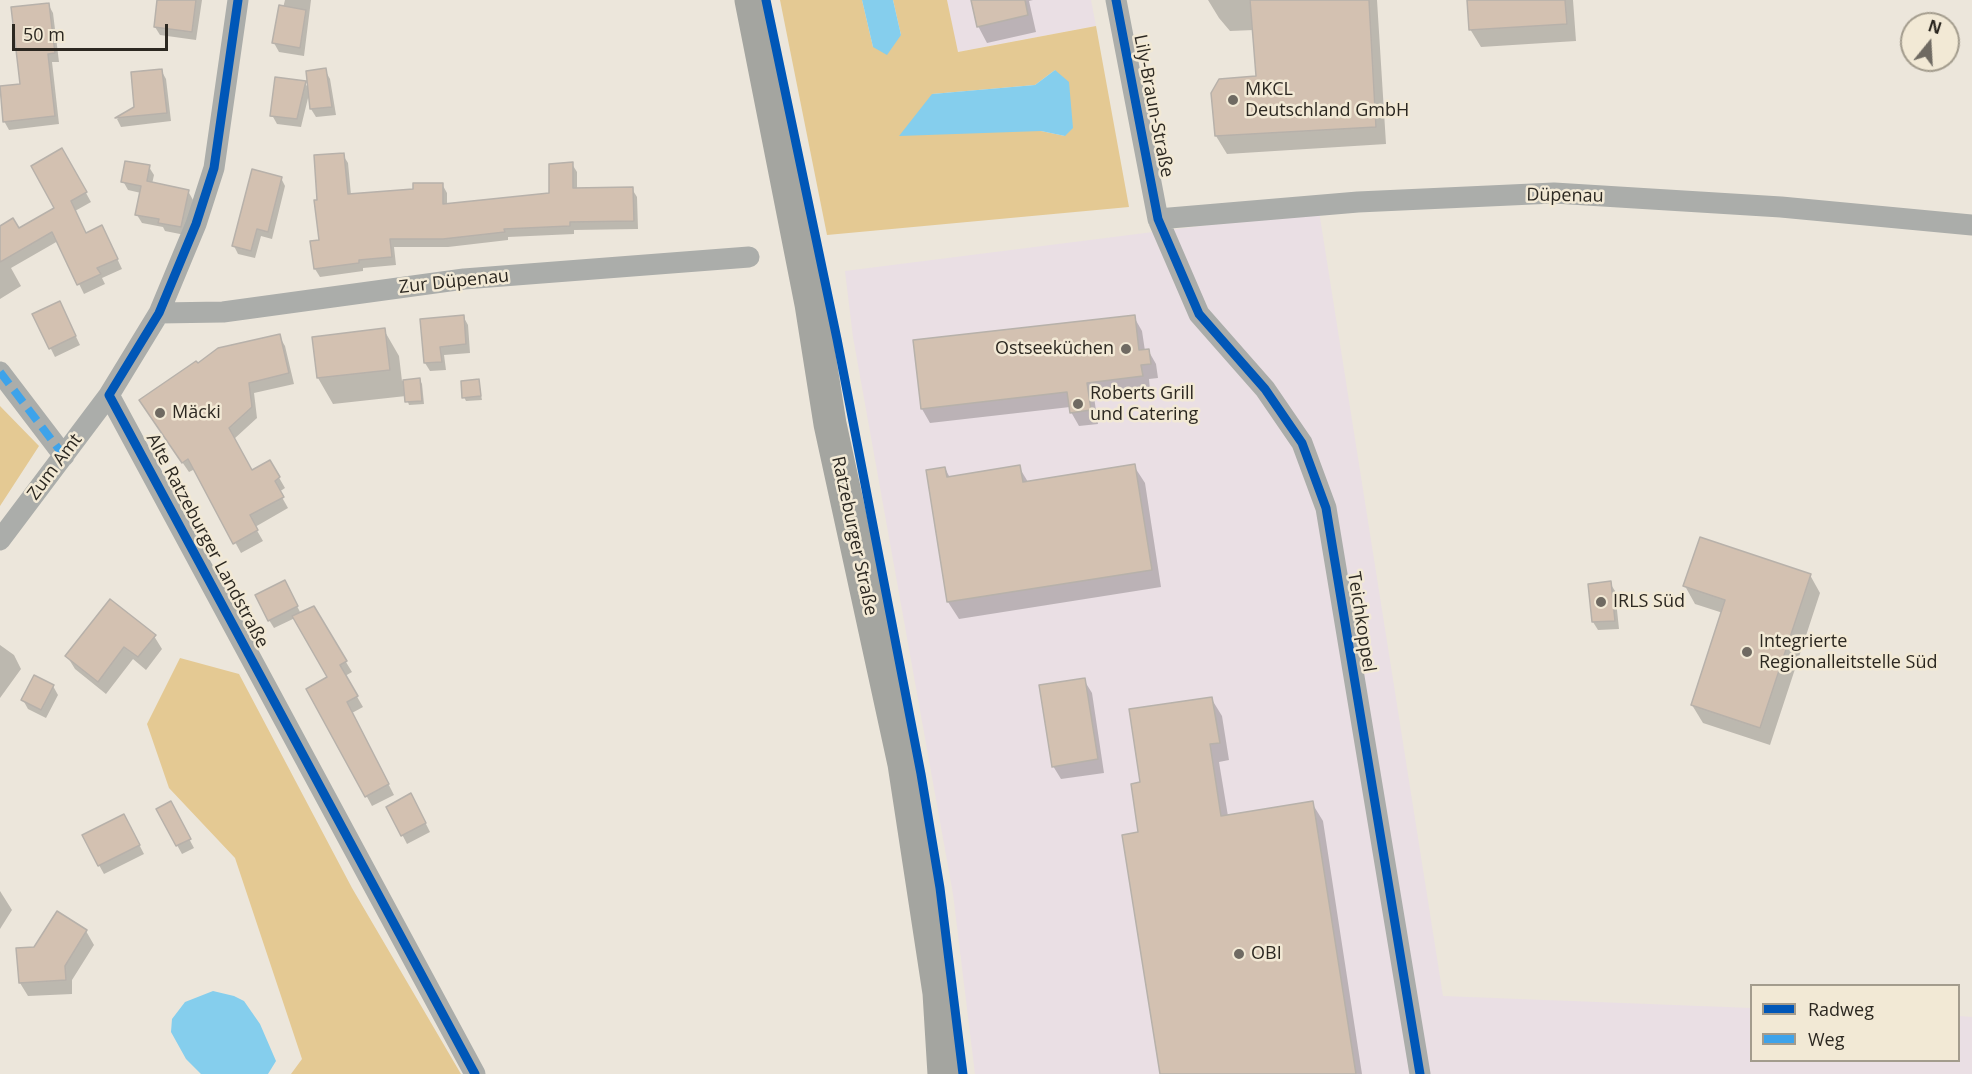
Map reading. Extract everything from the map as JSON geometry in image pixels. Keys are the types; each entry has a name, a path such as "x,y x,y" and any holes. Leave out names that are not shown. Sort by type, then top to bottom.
{"main road":[{"name":"Ratzeburger Straße","path":"751,0 811,304 830,424 904,764 939,993 944,1074"}],"street":[{"path":"110,395 159,313 196,225 213,168 238,0"},
{"name":"Lily-Braun-Straße","path":"1116,0 1158,219"},
{"name":"Düpenau","path":"1158,219 1358,202 1554,193 1781,207 1972,225"},
{"name":"Teichkoppel","path":"1158,219 1199,314 1265,389 1302,443 1326,508 1420,1074"},
{"name":"Zur Düpenau","path":"159,313 223,312 464,279 749,257"},
{"path":"0,372 64,456"},
{"name":"Zum Amt","path":"0,540 110,395"},
{"name":"Alte Ratzeburger Landstraße","path":"110,395 475,1074"}],"shaded area":[{"path":"780,0 862,0 873,47 901,35 893,0 947,0 958,52 1096,26 1129,207 827,235","holes":["1055,70 1065,136 1041,131 932,94 1035,85"]},
{"path":"947,0 1091,0 1096,26 957,52"},
{"path":"1319,211 1443,996 1750,1008 1750,1062 1960,1062 1960,1016 1972,1017 1972,1074 975,1074 953,894 853,337 845,271"},
{"path":"0,406 39,446 0,506"},
{"path":"180,658 239,674 352,888 461,1074 291,1074 302,1059 235,858 169,788 147,724"}],"water":[{"path":"862,0 893,0 901,35 887,55 873,47"},
{"path":"1055,70 1069,82 1073,128 1065,136 1041,131 899,136 932,94 1035,85"},
{"path":"213,991 244,1001 260,1024 276,1061 268,1074 201,1074 186,1059 171,1032 172,1019 185,1002"}],"building":[{"path":"157,0 196,0 192,32 154,27"},
{"path":"971,0 1025,0 1028,15 977,27"},
{"path":"1250,0 1369,0 1376,127 1215,136 1211,93 1219,79 1256,76"},
{"path":"1467,0 1565,0 1567,24 1469,30"},
{"path":"49,3 55,53 48,54 55,116 3,122 0,86 20,84 11,7"},
{"path":"279,5 306,10 300,48 272,43"},
{"path":"326,68 332,107 310,109 306,71"},
{"path":"162,69 167,113 115,118 134,107 131,72"},
{"path":"275,77 306,81 297,119 270,116"},
{"path":"62,148 87,192 71,201 86,233 102,225 118,259 97,268 101,274 77,285 52,232 0,262 0,226 13,218 19,228 54,208 31,166"},
{"path":"344,153 348,194 413,189 413,183 443,183 443,204 549,193 549,164 573,162 573,188 633,187 634,221 570,222 570,226 504,229 505,232 443,239 390,239 392,257 359,260 359,263 314,269 310,241 319,240 314,200 317,200 314,155"},
{"path":"125,161 150,165 147,181 189,190 181,227 158,223 159,219 135,215 141,186 121,182"},
{"path":"252,169 282,177 268,232 257,229 251,251 232,246"},
{"path":"60,301 76,336 49,349 32,314"},
{"path":"464,315 466,344 440,347 442,362 424,363 420,319"},
{"path":"1135,315 1139,350 1149,349 1151,364 1141,365 1143,376 1087,383 1091,410 1070,413 1067,392 921,409 913,340"},
{"path":"385,328 390,370 317,378 312,337"},
{"path":"280,334 289,373 249,383 252,407 229,428 252,470 270,460 280,477 275,481 284,497 250,515 258,530 233,544 188,459 182,463 139,400 218,348"},
{"path":"420,378 422,401 405,402 403,380"},
{"path":"479,379 481,396 462,398 461,381"},
{"path":"1135,464 1152,570 947,602 926,470 945,467 947,477 1020,465 1023,482"},
{"name":"Integrierte Regionalleitstelle Süd","path":"1700,537 1811,574 1760,728 1691,705 1725,600 1683,586"},
{"path":"285,580 298,606 268,621 255,595"},
{"name":"IRLS Süd","path":"1611,581 1615,621 1592,622 1588,584"},
{"path":"110,599 156,635 138,657 124,647 98,682 65,656"},
{"path":"314,606 347,661 340,665 358,696 347,702 389,784 365,797 306,689 327,677 292,616"},
{"path":"34,675 54,685 41,710 21,700"},
{"path":"1085,678 1098,759 1052,767 1039,685"},
{"name":"OBI","path":"1212,697 1220,743 1210,744 1221,816 1313,801 1356,1074 1160,1074 1122,835 1138,832 1131,784 1140,782 1129,709"},
{"path":"411,793 426,823 401,836 386,807"},
{"path":"171,801 191,839 176,846 156,809"},
{"path":"124,814 140,845 98,866 82,835"},
{"path":"57,911 87,930 65,966 66,980 19,983 16,948 34,947"}],"marked path":[{"path":"0,372 64,456"}],"cycle path":[{"path":"238,0 214,168 196,224 159,313 109,395 475,1074"},
{"path":"766,0 837,339 921,774 940,888 963,1074"},
{"path":"1116,0 1158,219 1199,314 1265,389 1302,443 1326,508 1420,1074"}],"place":[{"name":"MKCL Deutschland GmbH","path":"1233,100"},
{"name":"Ostseeküchen","path":"1126,349"},
{"name":"Roberts Grill und Catering","path":"1078,404"},
{"name":"Mäcki","path":"160,413"},
{"name":"IRLS Süd","path":"1601,602"},
{"name":"Integrierte Regionalleitstelle Süd","path":"1747,652"},
{"name":"OBI","path":"1239,954"}]}
